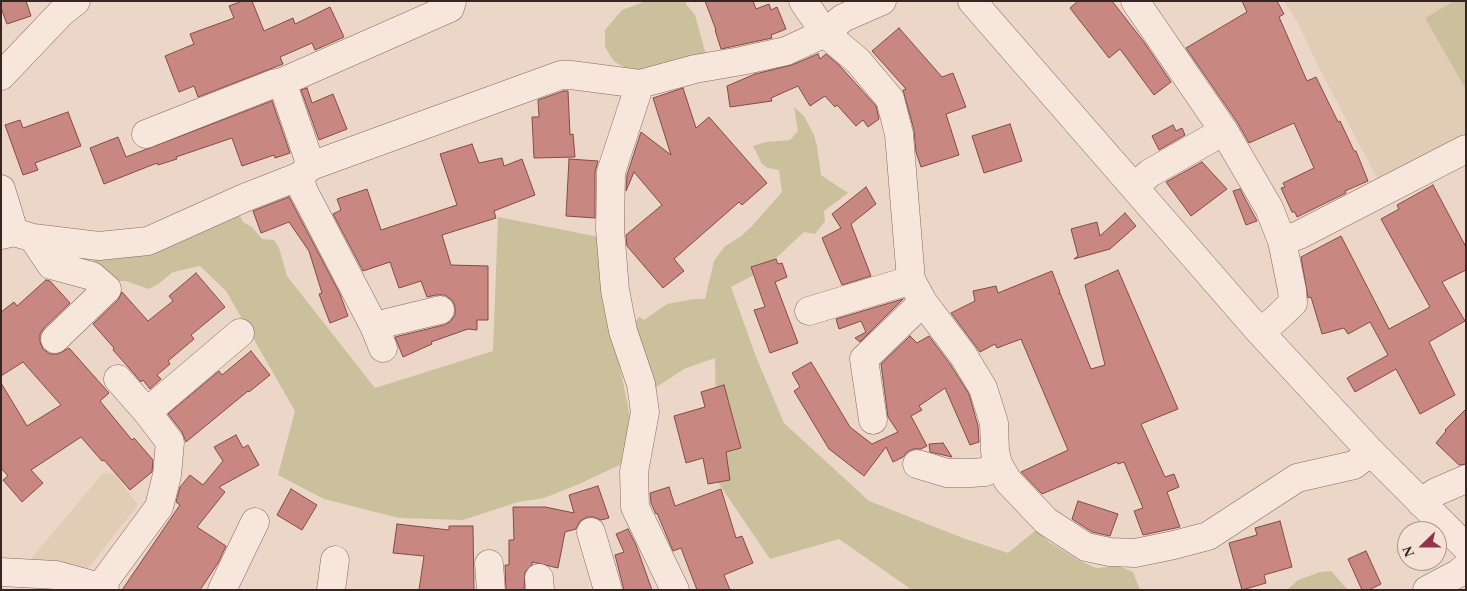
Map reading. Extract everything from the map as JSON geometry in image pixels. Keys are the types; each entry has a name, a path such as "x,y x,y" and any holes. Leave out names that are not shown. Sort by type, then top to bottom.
{"street":[{"path":"1,76 76,1"},
{"path":"146,134 282,82 450,8 452,1"},
{"path":"803,1 825,32 858,61 890,99 899,134 917,291 983,388 994,423 995,451 998,464 1008,481 1046,521 1086,547 1110,552 1135,553 1174,546 1208,536 1297,478 1354,465 1371,452"},
{"path":"16,235 99,246 148,241 306,171 561,75 640,84 695,69 741,62 786,51 825,32 843,18 882,1"},
{"path":"972,1 1260,332 1371,452 1466,547"},
{"path":"1135,1 1224,130 1269,208 1282,241 1293,303 1276,320 1260,332"},
{"path":"282,82 306,171 303,190 342,262 378,337 440,310"},
{"path":"640,84 612,172 610,229 615,290 623,332 641,384 645,412 634,472 636,507 675,590"},
{"path":"1134,187 1150,173 1224,130"},
{"path":"1282,241 1299,235 1466,149"},
{"path":"1,189 16,235 52,265 92,276 106,289 55,339"},
{"path":"809,311 917,291"},
{"path":"873,420 864,359 917,291"},
{"path":"147,412 240,333"},
{"path":"1,572 56,575 102,588 159,507 164,489 170,442 118,379"},
{"path":"917,464 948,473 971,473 985,472 998,464"},
{"path":"1421,504 1436,492 1466,479"},
{"path":"222,590 255,522"},
{"path":"591,532 608,590"},
{"path":"331,590 335,560"},
{"path":"1427,590 1459,573 1466,567"}],"shaded area":[{"path":"646,1 686,1 686,4 695,15 706,55 644,73 627,69 615,62 605,47 605,30 622,10"},
{"path":"1284,1 1454,1 1425,18 1466,90 1466,135 1377,178 1316,62 1299,25"},
{"path":"1454,1 1466,1 1466,90 1425,18"},
{"path":"794,107 804,116 814,135 821,175 848,193 824,211 825,221 815,234 804,232 763,270 731,287 756,357 784,423 869,501 963,538 1008,553 1036,530 1049,542 1078,560 1096,568 1119,566 1133,572 1140,590 912,590 839,539 770,559 717,481 715,358 684,369 658,386 652,393 632,326 639,317 644,320 667,304 705,299 714,261 725,246 740,237 752,226 782,192 779,170 768,168 762,164 753,146 766,142 790,140 798,131"},
{"path":"237,210 243,222 252,227 262,239 274,240 279,248 287,276 375,388 493,351 498,217 599,237 601,272 635,442 622,464 544,498 518,502 463,520 399,518 324,499 278,475 295,411 226,291 200,266 173,272 149,289 126,281 109,282 91,257"},
{"path":"103,473 115,474 138,505 84,573 30,560"},
{"path":"1331,571 1348,590 1287,590 1298,580 1320,572"}],"building":[{"path":"1,1 26,1 31,16 7,24 1,8"},
{"path":"242,1 252,1 264,31 293,18 295,24 330,7 344,37 315,50 312,43 280,57 283,64 198,97 194,86 179,92 165,56 194,44 190,34 234,18 229,6"},
{"path":"705,1 753,1 756,9 769,4 771,10 777,7 786,29 771,35 772,38 721,49"},
{"path":"1078,1 1112,1 1144,42 1171,82 1154,95 1120,49 1109,58 1070,8"},
{"path":"1242,1 1277,1 1284,14 1279,17 1307,81 1316,77 1338,122 1340,121 1354,151 1356,151 1368,181 1297,217 1295,212 1292,212 1281,188 1285,187 1283,183 1314,168 1294,123 1249,143 1237,122 1186,48 1247,12"},
{"path":"899,28 942,77 953,73 966,107 946,114 959,155 921,167 916,152 914,130 903,90 906,89 872,51"},
{"path":"818,54 820,59 826,54 839,65 876,106 879,119 868,127 863,120 856,126 837,105 835,107 825,96 810,106 798,86 771,98 772,101 730,107 727,86 755,74 792,65"},
{"path":"307,88 312,103 333,94 347,129 319,140 301,90"},
{"path":"683,88 696,128 709,117 767,183 742,205 739,202 674,259 684,271 663,288 627,246 626,235 662,205 634,172 626,191 627,175 641,132 671,155 653,98"},
{"path":"568,91 570,135 573,134 575,157 534,158 532,117 539,117 538,100"},
{"path":"272,101 290,153 275,158 274,155 242,166 232,138 176,157 177,159 158,165 157,163 104,184 90,148 118,137 126,157"},
{"path":"68,112 81,146 35,163 38,170 23,175 5,125 20,120 23,128"},
{"path":"1010,124 1022,161 984,173 972,136"},
{"path":"1173,125 1176,131 1182,128 1185,135 1159,150 1152,136"},
{"path":"472,144 479,163 502,158 504,166 522,159 535,195 494,211 496,218 442,235 451,265 488,266 488,320 477,320 477,330 468,329 431,342 432,344 403,357 395,337 450,322 455,315 455,306 452,300 445,295 427,297 421,281 399,288 390,262 363,271 333,214 341,210 337,199 367,189 381,230 457,205 440,154"},
{"path":"569,159 598,161 595,172 595,218 566,216"},
{"path":"1202,162 1227,189 1191,216 1166,182"},
{"path":"1433,185 1466,247 1466,270 1442,282 1465,321 1429,342 1455,395 1420,414 1396,369 1355,392 1347,378 1388,355 1370,322 1348,334 1344,328 1322,334 1311,297 1308,298 1301,257 1341,236 1389,329 1430,307 1381,219 1399,209 1397,205"},
{"path":"866,187 876,204 851,224 871,276 842,285 822,238 841,228 832,214"},
{"path":"1240,189 1257,221 1246,225 1233,191"},
{"path":"289,197 340,294 348,316 330,323 319,294 322,293 309,251 289,222 261,233 253,211"},
{"path":"1125,213 1136,226 1110,249 1074,259 1078,256 1071,229 1097,222 1100,236"},
{"path":"776,259 778,264 782,263 787,277 775,282 798,343 770,353 754,310 765,307 751,267"},
{"path":"1118,270 1178,409 1141,424 1165,477 1174,474 1179,487 1167,492 1180,527 1143,535 1134,511 1143,508 1124,462 1118,464 1117,462 1042,494 1021,472 1068,450 1021,339 997,348 995,344 980,352 951,313 975,301 973,291 996,286 998,293 1052,271 1060,292 1058,294 1060,293 1091,369 1105,365 1085,285"},
{"path":"196,273 225,307 191,335 194,339 168,361 170,364 157,375 161,379 150,389 143,380 141,382 93,324 118,300 122,292 148,321 173,301 169,296"},
{"path":"46,280 50,281 70,303 40,334 40,342 43,349 50,354 58,354 69,348 109,393 100,401 132,440 134,438 153,460 152,472 130,490 81,437 31,470 43,483 22,502 3,480 8,476 1,468 1,383 27,426 61,405 23,362 1,376 1,312 14,302 17,306"},
{"path":"903,299 860,342 855,338 866,332 861,321 839,329 836,319"},
{"path":"910,336 917,343 929,336 950,364 969,394 978,426 979,442 970,445 945,388 919,406 922,410 911,416 927,446 921,449 913,449 893,462 886,447 864,476 829,449 794,391 800,387 792,373 811,362 850,427 872,444 898,432 888,417 881,364"},
{"path":"251,351 270,375 186,442 182,432 168,414 219,371 222,375"},
{"path":"724,385 741,448 726,452 730,480 708,484 703,458 686,463 674,416 705,407 701,392"},
{"path":"1466,409 1466,464 1459,465 1436,443 1445,430"},
{"path":"236,435 243,448 248,445 259,465 219,487 225,492 197,527 226,546 218,563 200,590 122,590 180,505 176,502 180,487 190,475 203,485 223,461 214,447"},
{"path":"943,443 952,457 930,452 929,444"},
{"path":"598,486 609,518 601,520 587,517 580,521 576,529 565,532 558,568 532,562 532,565 525,572 524,590 506,590 505,565 509,565 509,540 514,540 513,507 545,507 574,513 569,495"},
{"path":"669,487 675,506 721,489 736,538 742,536 753,563 724,575 730,590 697,590 681,548 673,551 651,503 650,493"},
{"path":"291,489 317,505 302,530 277,515"},
{"path":"1078,501 1118,514 1110,536 1092,532 1072,519"},
{"path":"1280,521 1292,567 1264,575 1266,583 1242,590 1229,543 1257,535 1255,528"},
{"path":"397,524 449,530 449,526 473,526 474,590 419,590 424,556 393,553"},
{"path":"628,529 636,545 652,590 624,590 615,555 624,552 616,534"},
{"path":"1366,551 1381,584 1369,590 1362,590 1348,559"}]}
